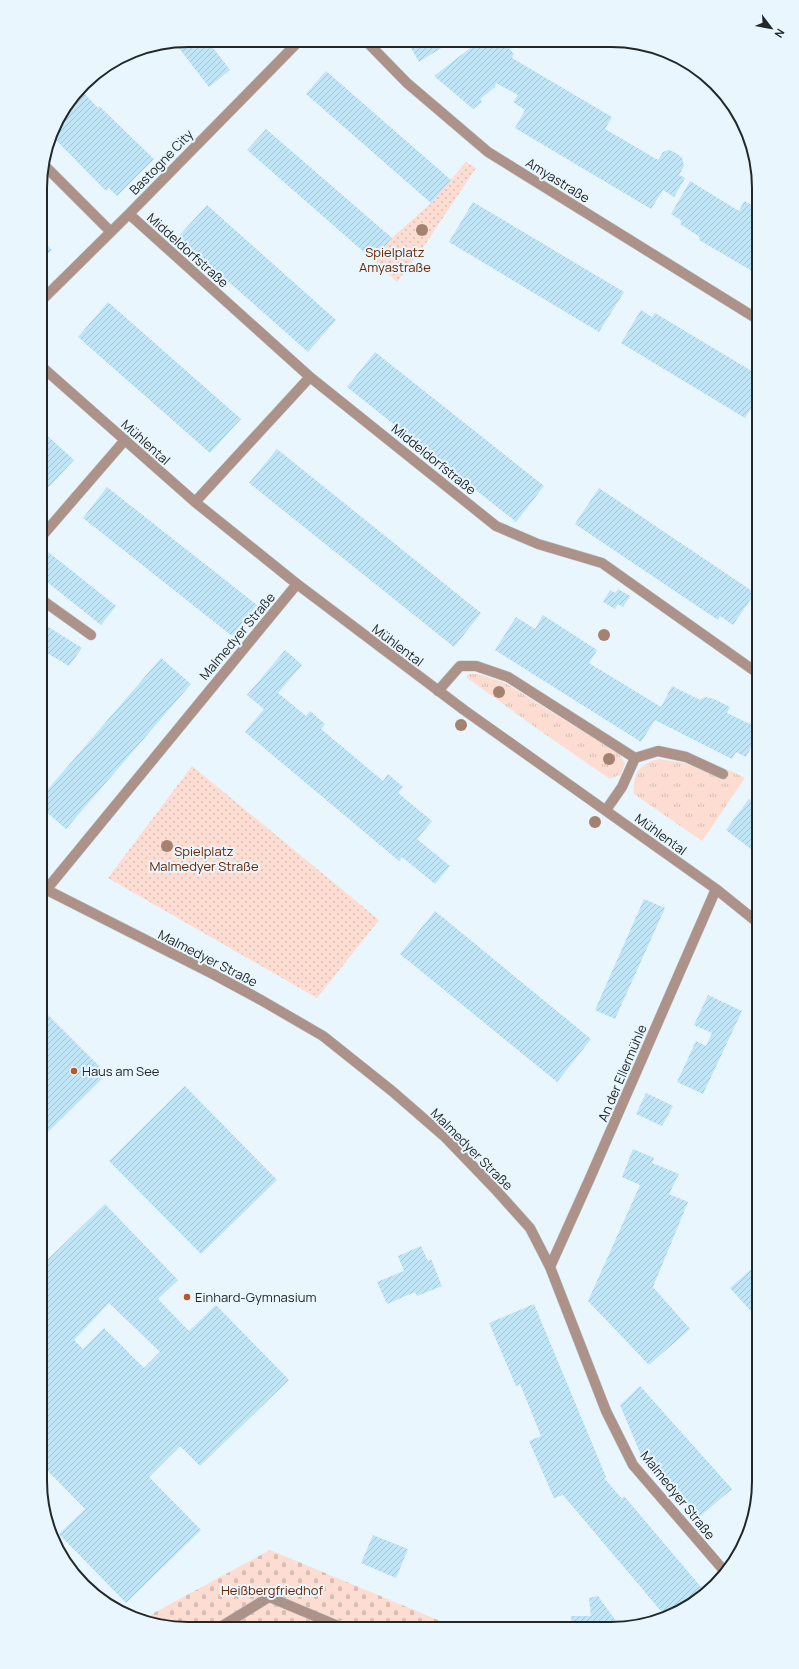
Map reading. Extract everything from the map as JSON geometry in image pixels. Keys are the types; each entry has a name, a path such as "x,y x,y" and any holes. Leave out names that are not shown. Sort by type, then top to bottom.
{"street":[{"name":"Bastogne City","path":"47,295 293,47"},
{"name":"Amyastraße","path":"372,47 407,83 488,152 752,316"},
{"path":"48,169 111,232"},
{"name":"Middeldorfstraße","path":"129,214 310,377 496,526 538,544 602,564 752,669"},
{"name":"Mühlental","path":"47,371 195,502 297,584 438,691 716,889 752,918"},
{"path":"195,502 310,377"},
{"path":"47,530 125,440"},
{"name":"Malmedyer Straße","path":"47,885 297,584"},
{"path":"47,604 91,635"},
{"path":"438,691 460,666 476,666 508,677 635,758"},
{"path":"606,810 622,787 635,758 658,751 686,757 723,774"},
{"name":"An der Ellermühle","path":"550,1267 716,889"},
{"name":"Malmedyer Straße","path":"47,891 210,973 261,1000 323,1036 392,1090 445,1137 530,1228 550,1267 606,1411 634,1465 722,1568"},
{"path":"229,1622 269,1598 329,1622"}],"green space":[{"name":"Spielplatz Amyastraße","path":"466,162 476,168 424,246 397,282 373,260 392,238 431,203"},
{"path":"469,674 479,674 505,683 619,754 625,763 621,774 610,779 466,677"},
{"path":"659,759 685,763 703,770 723,774 727,769 745,778 702,841 634,794 634,781 638,771 646,763"},
{"name":"Spielplatz Malmedyer Straße","path":"192,766 379,920 317,998 108,878"},
{"name":"Heißbergfriedhof","path":"270,1550 443,1622 179,1622 148,1616"}],"building":[{"path":"178,47 212,47 230,70 209,87"},
{"path":"410,47 443,47 419,62"},
{"path":"472,47 508,47 514,54 512,58 612,117 605,129 658,160 663,152 669,150 676,153 682,158 684,166 679,175 685,178 674,197 663,190 651,209 515,128 525,110 513,102 518,95 496,83 495,87 480,99 482,102 473,109 434,76"},
{"path":"326,71 451,180 431,203 306,94"},
{"path":"84,93 98,108 99,106 154,159 117,196 109,188 106,191 56,140 66,117"},
{"path":"266,129 392,238 373,260 247,150"},
{"path":"690,181 739,211 744,201 752,205 752,271 699,240 700,237 680,224 682,221 671,214"},
{"path":"473,202 624,292 599,332 449,242"},
{"path":"207,205 336,320 308,352 178,237"},
{"path":"47,245 52,250 47,255"},
{"path":"108,302 241,419 210,453 78,337"},
{"path":"641,310 652,317 655,313 752,371 752,407 745,418 621,343"},
{"path":"375,352 544,486 516,522 347,387"},
{"path":"47,435 74,460 47,489"},
{"path":"277,449 481,613 454,647 249,483"},
{"path":"107,487 257,605 232,636 83,518"},
{"path":"599,488 752,591 752,597 733,625 720,616 718,620 575,524"},
{"path":"47,551 116,606 101,625 47,582"},
{"path":"618,589 630,596 623,607 618,604 615,609 603,602 610,590 615,593"},
{"path":"543,615 597,650 589,663 661,707 672,686 700,700 705,697 714,699 730,707 727,713 750,724 752,719 752,746 746,757 736,752 732,759 655,720 641,742 495,650 516,617 535,629"},
{"path":"47,626 82,648 69,666 47,653"},
{"path":"285,650 302,665 278,693 306,716 310,711 325,724 321,729 383,781 388,774 403,787 398,793 432,821 417,839 450,866 435,884 402,857 399,861 245,732 264,709 247,695"},
{"path":"161,658 191,684 66,829 47,812 47,790"},
{"path":"749,799 752,802 752,850 726,830"},
{"path":"644,899 665,908 615,1019 595,1010"},
{"path":"435,911 591,1039 557,1082 400,954"},
{"path":"708,995 742,1011 703,1094 677,1082 696,1041 706,1046 712,1033 694,1025"},
{"name":"Haus am See","path":"47,1014 107,1074 47,1133"},
{"path":"185,1086 277,1180 201,1254 109,1161"},
{"path":"646,1093 673,1106 662,1126 636,1114"},
{"path":"633,1149 654,1158 652,1163 679,1174 669,1194 688,1202 653,1287 690,1329 649,1365 588,1301 640,1185 622,1177"},
{"path":"105,1204 178,1280 158,1299 189,1331 216,1305 289,1380 200,1466 180,1446 149,1477 201,1530 126,1603 59,1534 85,1509 47,1470 47,1260","holes":["109,1303 160,1352 144,1368 104,1328 83,1349 74,1340"]},
{"path":"421,1246 428,1261 431,1259 442,1286 417,1296 415,1292 387,1304 377,1282 404,1271 398,1256"},
{"path":"752,1268 752,1312 730,1288"},
{"path":"534,1304 606,1477 604,1478 622,1499 624,1496 702,1589 697,1593 682,1603 662,1612 563,1495 554,1498 529,1441 541,1436 520,1384 516,1386 489,1323"},
{"path":"640,1386 732,1489 698,1518 641,1455 620,1405"},
{"path":"373,1535 408,1549 396,1578 361,1563"},
{"path":"598,1596 617,1622 572,1622 571,1616 591,1616 589,1598"}],"place":[{"name":"Haus am See","path":"74,1071"},
{"name":"Einhard-Gymnasium","path":"187,1297"}]}
